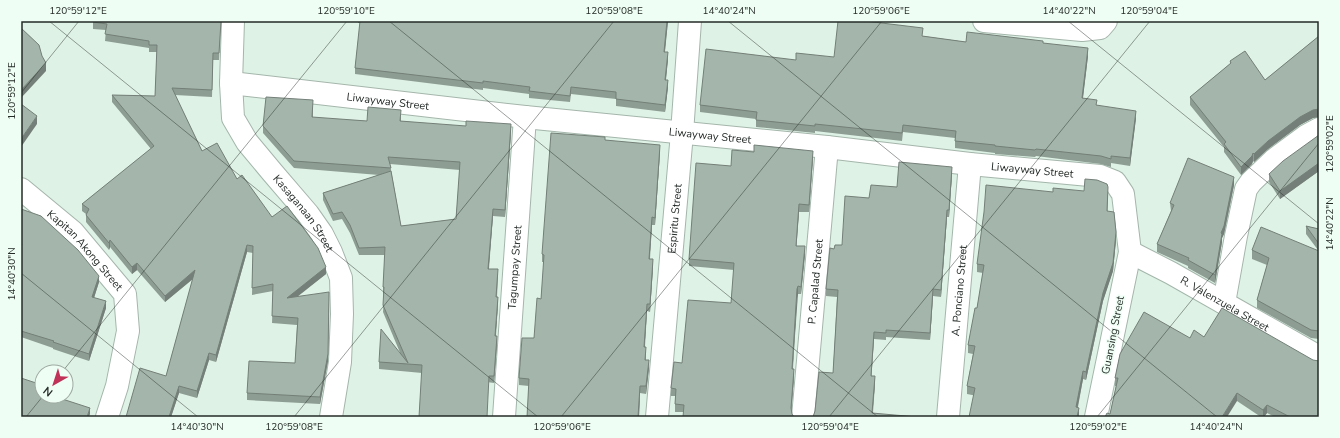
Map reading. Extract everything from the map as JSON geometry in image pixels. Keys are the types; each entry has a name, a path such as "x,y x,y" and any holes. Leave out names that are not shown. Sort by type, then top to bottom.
{"street":[{"name":"Kasaganaan Street","path":"233,21 231,83 233,118 247,142 308,214 317,227 331,252 341,278 342,314 340,362 331,417"},
{"name":"Espiritu Street","path":"656,417 682,133 690,21"},
{"path":"984,21 1082,30 1100,28 1106,21"},
{"name":"Liwayway Street","path":"231,83 525,117 827,147 970,164 1100,176 1115,182 1123,194 1130,252"},
{"name":"Tagumpay Street","path":"504,417 525,117"},
{"path":"1224,303 1246,189 1251,182 1275,159 1306,136 1319,129"},
{"name":"P. Capalad Street","path":"804,417 827,147"},
{"name":"A. Ponciano Street","path":"948,417 970,164"},
{"name":"Kapitan Akong Street","path":"21,190 73,232 125,294 128,331 117,386 108,417"},
{"name":"R. Valenzuela Street","path":"1130,252 1171,273 1319,357"},
{"name":"Guansing Street","path":"1096,417 1130,252"}],"building":[{"path":"93,21 221,21 219,53 213,53 212,90 172,88 202,151 217,143 237,179 242,175 272,217 287,206 318,248 326,267 287,298 329,292 328,354 320,397 247,393 249,361 295,363 298,318 272,316 273,284 252,288 253,246 247,245 216,355 209,353 197,391 179,386 169,417 126,417 140,368 166,376 195,270 165,296 137,263 132,267 110,240 109,243 86,215 89,209 82,204 154,146 112,95 155,96 157,45 149,45 149,41 105,34 107,24"},
{"path":"360,21 667,21 664,52 668,52 665,80 668,80 665,105 616,99 616,92 571,87 570,96 529,91 530,87 355,68"},
{"path":"838,21 865,21 923,28 922,36 966,42 967,32 1088,48 1082,98 1097,100 1096,105 1136,111 1130,158 1111,156 1111,159 1101,156 955,141 956,131 903,125 902,133 815,124 815,126 756,120 757,112 700,105 706,49 796,60 796,53 834,57"},
{"path":"21,28 39,45 46,63 21,90"},
{"path":"1319,36 1319,109 1313,110 1300,117 1268,141 1254,154 1253,153 1241,167 1224,144 1226,142 1190,97 1231,63 1230,61 1245,51 1265,80"},
{"path":"266,97 313,100 312,117 367,121 368,107 401,110 400,121 466,126 466,121 511,124 505,210 493,209 488,269 498,269 496,297 498,297 494,376 489,376 487,417 419,417 422,365 379,362 381,329 408,363 383,305 385,247 359,248 350,225 342,212 333,214 323,193 391,171 401,226 456,219 460,162 388,157 391,168 294,161 263,126"},
{"path":"21,104 37,116 21,139"},
{"path":"551,133 605,137 605,140 660,145 655,218 652,217 649,259 653,259 650,304 647,304 644,347 646,347 645,360 649,360 646,386 640,386 638,417 527,417 529,379 519,378 522,338 534,338 537,298 541,299 544,255 542,254"},
{"path":"1319,135 1319,163 1280,191 1269,174 1283,161"},
{"path":"754,145 813,151 809,205 799,204 796,246 805,246 801,287 798,286 797,289 791,408 794,417 683,417 684,405 675,404 676,389 671,388 674,362 682,363 688,300 731,303 734,263 689,259 696,163 731,166 732,150 754,152"},
{"path":"1188,158 1234,177 1224,226 1221,233 1215,275 1188,260 1189,258 1157,244 1174,205 1170,203"},
{"path":"899,162 952,167 941,290 933,289 930,333 886,330 886,333 874,332 871,376 875,376 872,413 917,417 813,417 819,372 833,373 838,290 826,289 830,248 834,249 835,245 842,245 845,196 869,198 871,185 897,187"},
{"path":"1085,179 1097,180 1107,184 1107,211 1114,212 1116,232 1113,263 1103,293 1086,372 1083,371 1076,407 1079,408 1077,417 969,417 975,388 967,386 975,346 968,345 975,308 977,308 984,265 977,264 986,185 1053,192 1053,188 1084,191"},
{"path":"21,209 41,216 78,250 99,276 92,297 106,301 89,354 21,331"},
{"path":"1306,226 1319,229 1319,244"},
{"path":"1261,227 1319,251 1319,331 1311,330 1257,300 1269,258 1252,250"},
{"path":"1222,308 1313,360 1319,361 1319,417 1290,417 1267,405 1263,410 1237,393 1222,417 1105,417 1107,413 1110,414 1118,378 1115,378 1120,354 1144,312 1190,338 1194,330 1204,337"},
{"path":"21,378 34,382 34,404 74,403 90,408 87,417 21,417"}]}
